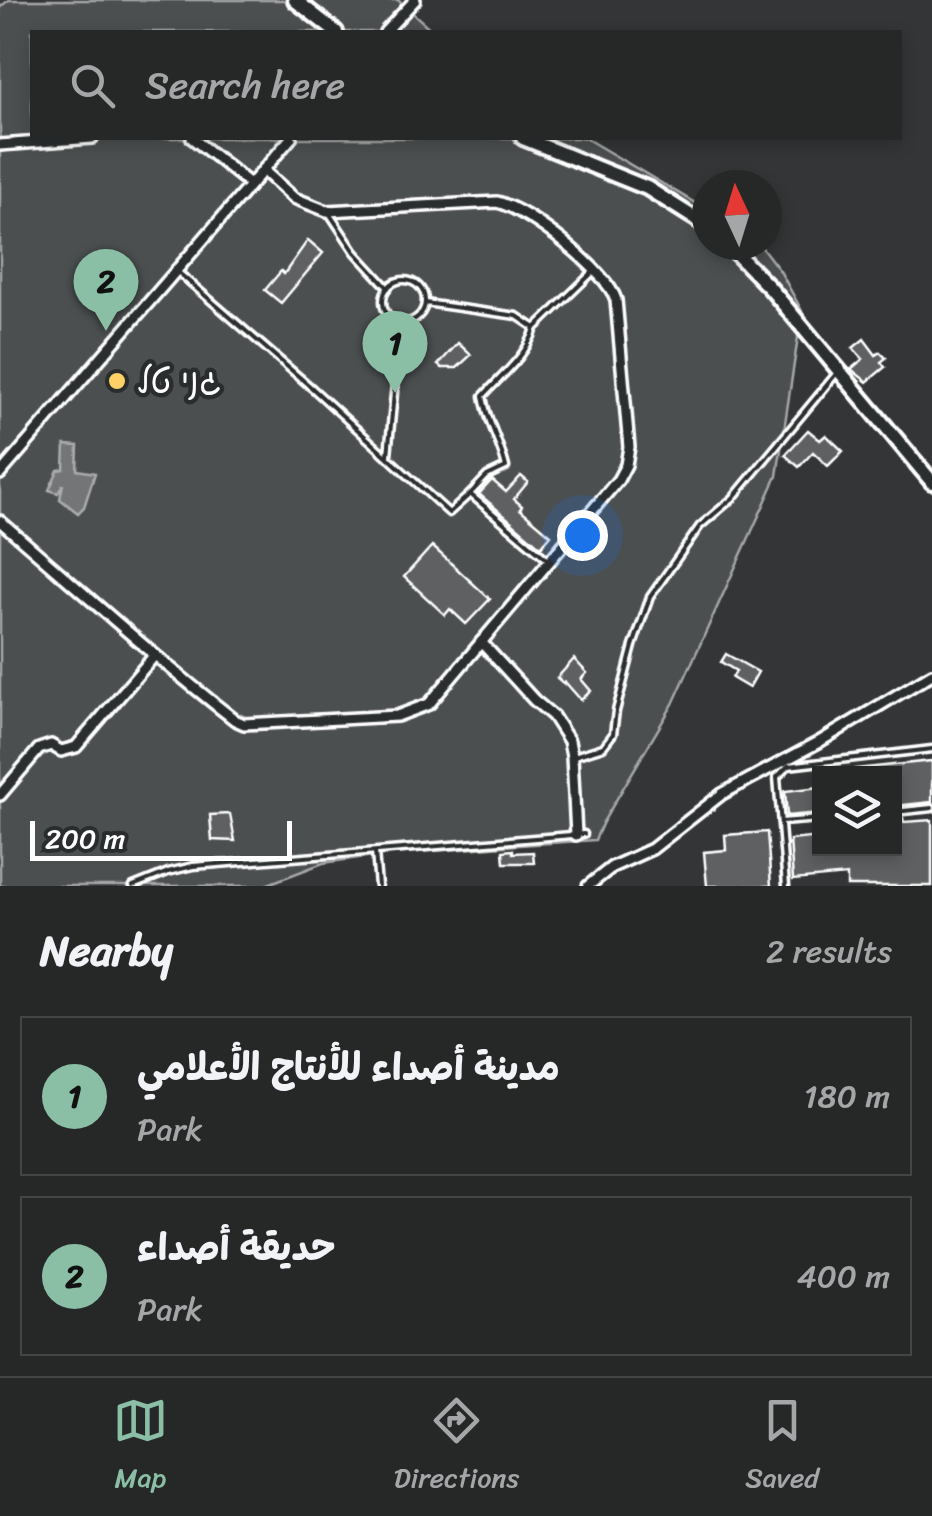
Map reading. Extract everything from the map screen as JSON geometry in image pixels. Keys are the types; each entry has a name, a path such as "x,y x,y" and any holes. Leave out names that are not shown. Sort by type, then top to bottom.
{"main road":[{"path":"294,0 333,30"},
{"path":"528,140 647,188 692,216"},
{"path":"743,260 932,482"}],"street":[{"path":"387,30 416,0"},
{"path":"0,144 61,140"},
{"path":"195,140 250,184"},
{"path":"0,474 289,140"},
{"path":"0,521 154,656 244,724 396,716 421,709 618,480 628,457 613,290 534,218 497,202 326,210 294,198 263,170"},
{"path":"481,642 534,700 554,716 569,741 580,834"},
{"path":"0,795 39,750 51,746 61,751 76,746 154,656"},
{"path":"588,886 612,867 652,849 722,794 834,734 932,674"}],"lane":[{"path":"326,210 388,288"},
{"path":"176,270 449,512 487,476 506,466 486,417 483,396 521,355 535,328 594,271"},
{"path":"399,280 412,282 422,290 425,303 414,319 401,321 388,315 384,308 388,288 399,280"},
{"path":"425,303 517,316 535,328"},
{"path":"388,456 401,321"},
{"path":"572,756 603,747 614,734 616,711 650,596 700,526 732,498 838,370"},
{"path":"470,494 549,561"},
{"path":"786,886 778,777 788,766 932,749"},
{"path":"902,811 932,808"},
{"path":"781,822 812,819"},
{"path":"133,886 193,866 580,834"},
{"path":"375,852 378,886"}],"shaded area":[{"path":"9,0 398,0 432,30 30,30 30,140 588,140 692,201 692,260 772,260 802,311 777,476 673,704 595,840 387,854 323,863 263,886 0,886 0,7"},
{"path":"65,445 78,446 77,470 95,473 84,507 78,513 60,499 63,484 58,493 49,490 58,470 64,469"}],"building":[{"path":"308,240 323,253 281,303 265,290 281,271 284,274"},
{"path":"864,339 876,355 880,352 886,358 881,362 885,367 867,382 851,369 863,359 853,348"},
{"path":"458,343 471,355 457,368 438,365"},
{"path":"808,430 820,440 826,435 843,451 828,466 813,452 799,467 785,455"},
{"path":"521,476 528,482 514,499 551,535 541,547 479,494 492,480 506,492"},
{"path":"432,546 490,599 466,624 450,609 445,615 404,577"},
{"path":"726,654 758,672 749,688 732,678 736,671 721,662"},
{"path":"574,659 587,673 581,679 591,691 581,700 557,678"},
{"path":"932,761 932,802 902,805 902,766 884,766"},
{"path":"812,788 812,814 787,816 785,791"},
{"path":"230,814 235,841 212,840 210,815"},
{"path":"902,818 904,822 932,820 932,886 847,886 847,875 793,880 790,840 812,838 812,856 902,856"},
{"path":"767,832 771,886 707,886 704,852 726,850 725,835"},
{"path":"503,851 533,852 534,863 504,863"}],"place":[{"name":"حديقة أصداء","path":"106,331"},
{"name":"גני טל","path":"117,381"},
{"name":"مدينة أصداء للأنتاج الأعلامي","path":"395,393"}]}
